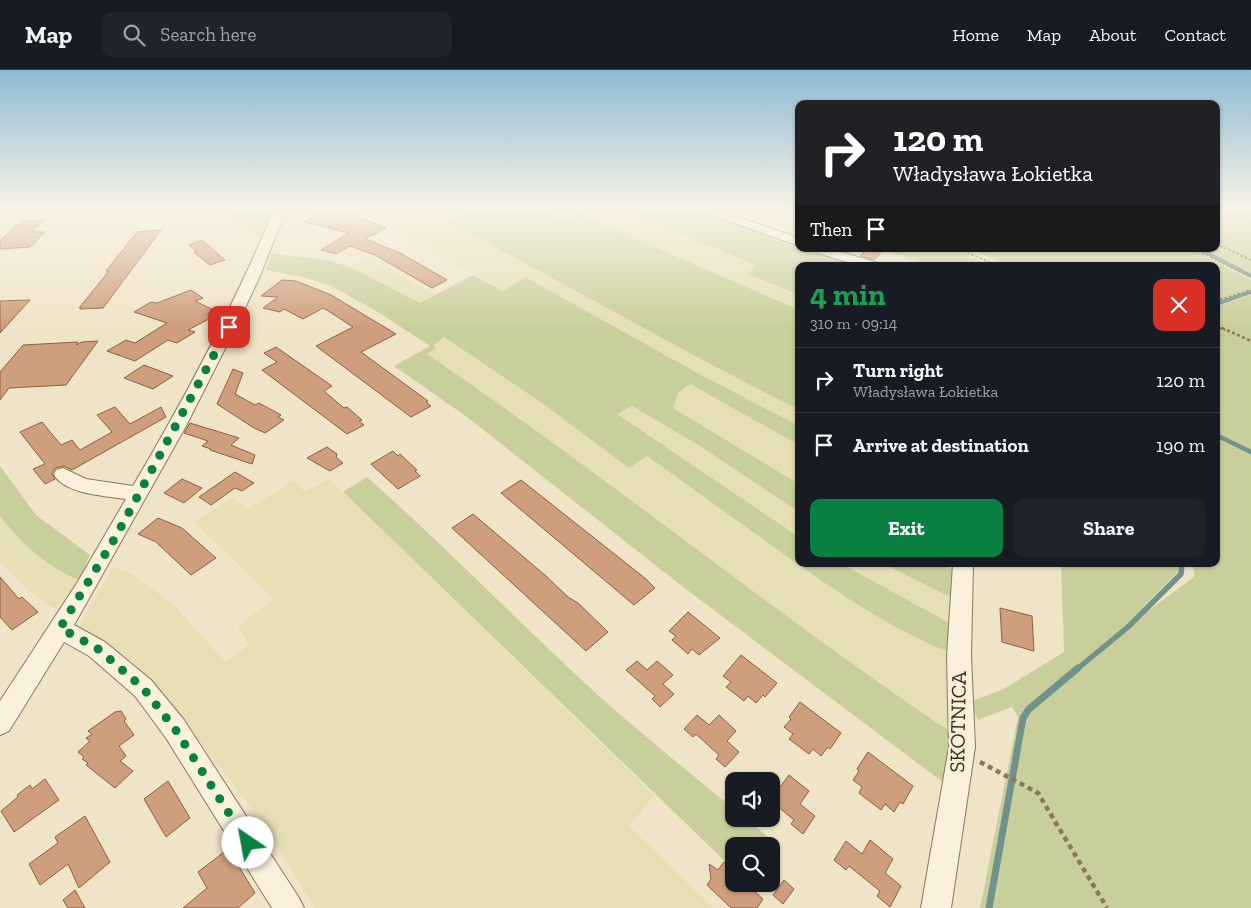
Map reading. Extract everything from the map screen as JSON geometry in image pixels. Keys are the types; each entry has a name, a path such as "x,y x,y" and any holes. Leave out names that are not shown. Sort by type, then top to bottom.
{"street":[{"path":"0,723 60,628 139,494 229,327 263,249"},
{"path":"829,252 860,262"},
{"path":"63,475 82,485 139,494"},
{"name":"SKOTNICA","path":"936,908 961,753 959,656 963,567"},
{"path":"60,628 97,648 143,688 175,729 289,908"}],"path":[{"path":"1227,249 1251,260"},
{"path":"969,252 990,262"},
{"path":"1200,252 1251,277"},
{"path":"1220,301 1251,290"},
{"path":"1220,328 1251,341"},
{"path":"961,753 1038,793 1106,908"}],"shaded area":[{"path":"429,249 500,249 708,363 795,408 795,424 701,375 503,291"},
{"path":"659,249 717,249 756,265 748,274 795,293 795,308"},
{"path":"366,257 436,295 420,303 350,267"},
{"path":"444,337 542,403 629,468 646,456 795,561 795,567 804,567 839,592 905,632 954,654 957,736 833,651 658,520 426,354 436,348 433,345"},
{"path":"690,384 795,443 795,482 673,409 678,393"},
{"path":"632,406 700,446 795,509 795,534 617,414"},
{"path":"329,479 654,795 629,826 713,908 315,908 262,822 164,696 79,626 113,567 132,574 174,605 225,662 249,645 238,626 274,599 194,522 232,498 248,509 294,481 305,492"},
{"path":"0,516 27,546 64,574 79,580 58,609 48,605 29,590 0,562"},
{"path":"847,567 890,567 956,600 955,626"}],"green space":[{"path":"499,249 659,249 795,308 795,408 708,363"},
{"path":"717,249 795,249 795,252 810,252 847,262 795,262 795,293 748,274 756,265"},
{"path":"1220,249 1251,249 1251,274 1209,252 1220,252"},
{"path":"889,252 961,252 982,262 917,262"},
{"path":"977,252 1198,252 1217,262 997,262"},
{"path":"272,254 323,259 350,267 420,303 473,275 503,291 525,277 701,375 795,424 795,443 690,384 678,393 673,408 795,482 795,509 700,446 632,406 617,414 795,534 795,562 647,456 629,468 542,403 444,337 434,345 436,348 427,354 560,448 823,642 957,736 952,789 678,583 467,417 394,366 430,346 378,312 331,286 306,278 266,270"},
{"path":"1220,264 1251,280 1251,289 1220,300"},
{"path":"1251,295 1251,908 980,908 1018,717 1012,707 978,720 969,702 1002,690 1064,652 1061,567 1179,567 1178,572 1144,606 1149,610 1194,577 1193,567 1220,567 1220,305"},
{"path":"0,466 36,515 90,555 79,580 67,575 35,553 0,516"},
{"path":"367,477 420,525 593,691 725,802 725,827 756,827 768,837 725,837 725,861 343,492"},
{"path":"802,567 847,567 955,626 954,654 906,632 839,592"},
{"path":"890,567 947,567 958,572 956,600"}],"building":[{"path":"123,249 147,249 103,308 80,309 109,271 106,271"},
{"path":"194,249 212,249 225,260 210,265 194,252 197,252"},
{"path":"322,249 345,249 336,254 321,250"},
{"path":"359,249 390,249 447,280 432,288 375,255"},
{"path":"864,252 881,252 874,260 860,256"},
{"path":"282,280 296,281 331,295 396,334 361,352 428,401 426,402 431,406 411,417 316,346 353,327 330,312 323,308 303,319 284,309 280,312 263,308 278,297 261,296"},
{"path":"191,290 203,298 195,301 220,313 188,330 195,332 177,343 168,340 135,361 107,351 126,340 135,343 167,323 134,312 151,302 157,303"},
{"path":"30,300 0,333 0,301"},
{"path":"98,341 66,385 9,388 0,400 0,372 23,345 78,342 76,345 82,342"},
{"path":"276,347 332,386 324,391 344,408 347,407 362,420 359,421 364,425 347,434 262,370 277,362 264,353"},
{"path":"144,365 173,376 153,389 124,378"},
{"path":"233,369 243,373 235,394 255,405 259,403 281,415 278,417 284,420 265,433 217,404"},
{"path":"115,407 130,424 161,407 166,417 72,470 64,466 55,468 52,474 55,479 45,484 33,469 45,464 20,432 42,422 61,445 72,440 80,450 112,432 97,415"},
{"path":"190,423 239,438 231,445 255,455 252,464 202,446 208,441 184,433"},
{"path":"327,447 337,454 336,457 343,463 330,471 307,458"},
{"path":"393,451 398,456 400,454 417,470 415,471 420,476 398,489 371,464"},
{"path":"235,472 254,483 242,491 235,488 211,505 199,497"},
{"path":"182,479 202,488 184,503 164,493"},
{"path":"521,480 655,588 634,605 501,493"},
{"path":"473,514 568,597 578,603 608,632 586,651 452,528"},
{"path":"158,518 182,528 216,558 191,575 156,542 138,534"},
{"path":"0,577 19,599 22,597 38,612 12,630 0,617"},
{"path":"1000,608 1032,616 1034,651 1002,642"},
{"path":"688,612 720,638 699,655 692,649 688,654 672,640 676,636 669,631"},
{"path":"741,655 777,683 765,697 763,695 756,703 748,696 744,701 726,687 731,682 723,676"},
{"path":"637,661 647,670 657,661 673,675 663,684 674,694 660,707 652,699 655,696 626,670"},
{"path":"800,702 841,733 830,749 828,747 821,756 813,749 809,754 789,739 793,734 784,727 791,719 789,717"},
{"path":"121,711 126,719 124,721 134,735 119,746 126,756 120,761 133,771 115,788 86,765 88,763 82,759 84,757 78,752 90,741 86,738 92,734 88,731 115,712"},
{"path":"697,715 709,725 719,715 736,731 727,741 739,752 725,767 716,759 719,755 696,734 693,737 684,729"},
{"path":"868,752 913,786 903,804 900,802 894,812 885,804 881,810 859,793 862,787 853,780 859,771 857,769"},
{"path":"789,775 809,791 800,804 815,816 803,834 791,824 794,820 780,808 780,787"},
{"path":"45,779 59,800 14,832 1,811 30,785 32,789"},
{"path":"168,781 190,818 166,837 144,799"},
{"path":"85,816 110,862 79,888 68,864 40,885 29,864 58,843 55,837"},
{"path":"870,840 893,859 885,873 901,886 890,907 877,896 880,891 849,866 846,870 834,860 846,841 862,854"},
{"path":"228,849 255,893 238,908 183,908 207,888 198,872"},
{"path":"724,862 725,892 755,892 763,899 757,908 731,908 707,885 711,879 709,864 718,870"},
{"path":"784,880 794,889 783,904 773,895 775,892 780,892 780,885"},
{"path":"75,890 85,908 68,908 63,900"}],"waterway":[{"path":"1205,252 1251,276"},
{"path":"1220,303 1251,292"},
{"path":"1220,437 1251,452"},
{"path":"1077,669 1128,627 1181,574 1182,567"},
{"path":"989,908 1023,718 1029,709 1078,668"}],"route":[{"path":"229,327 115,538 60,628 97,648 143,688 175,729 248,843"}]}
